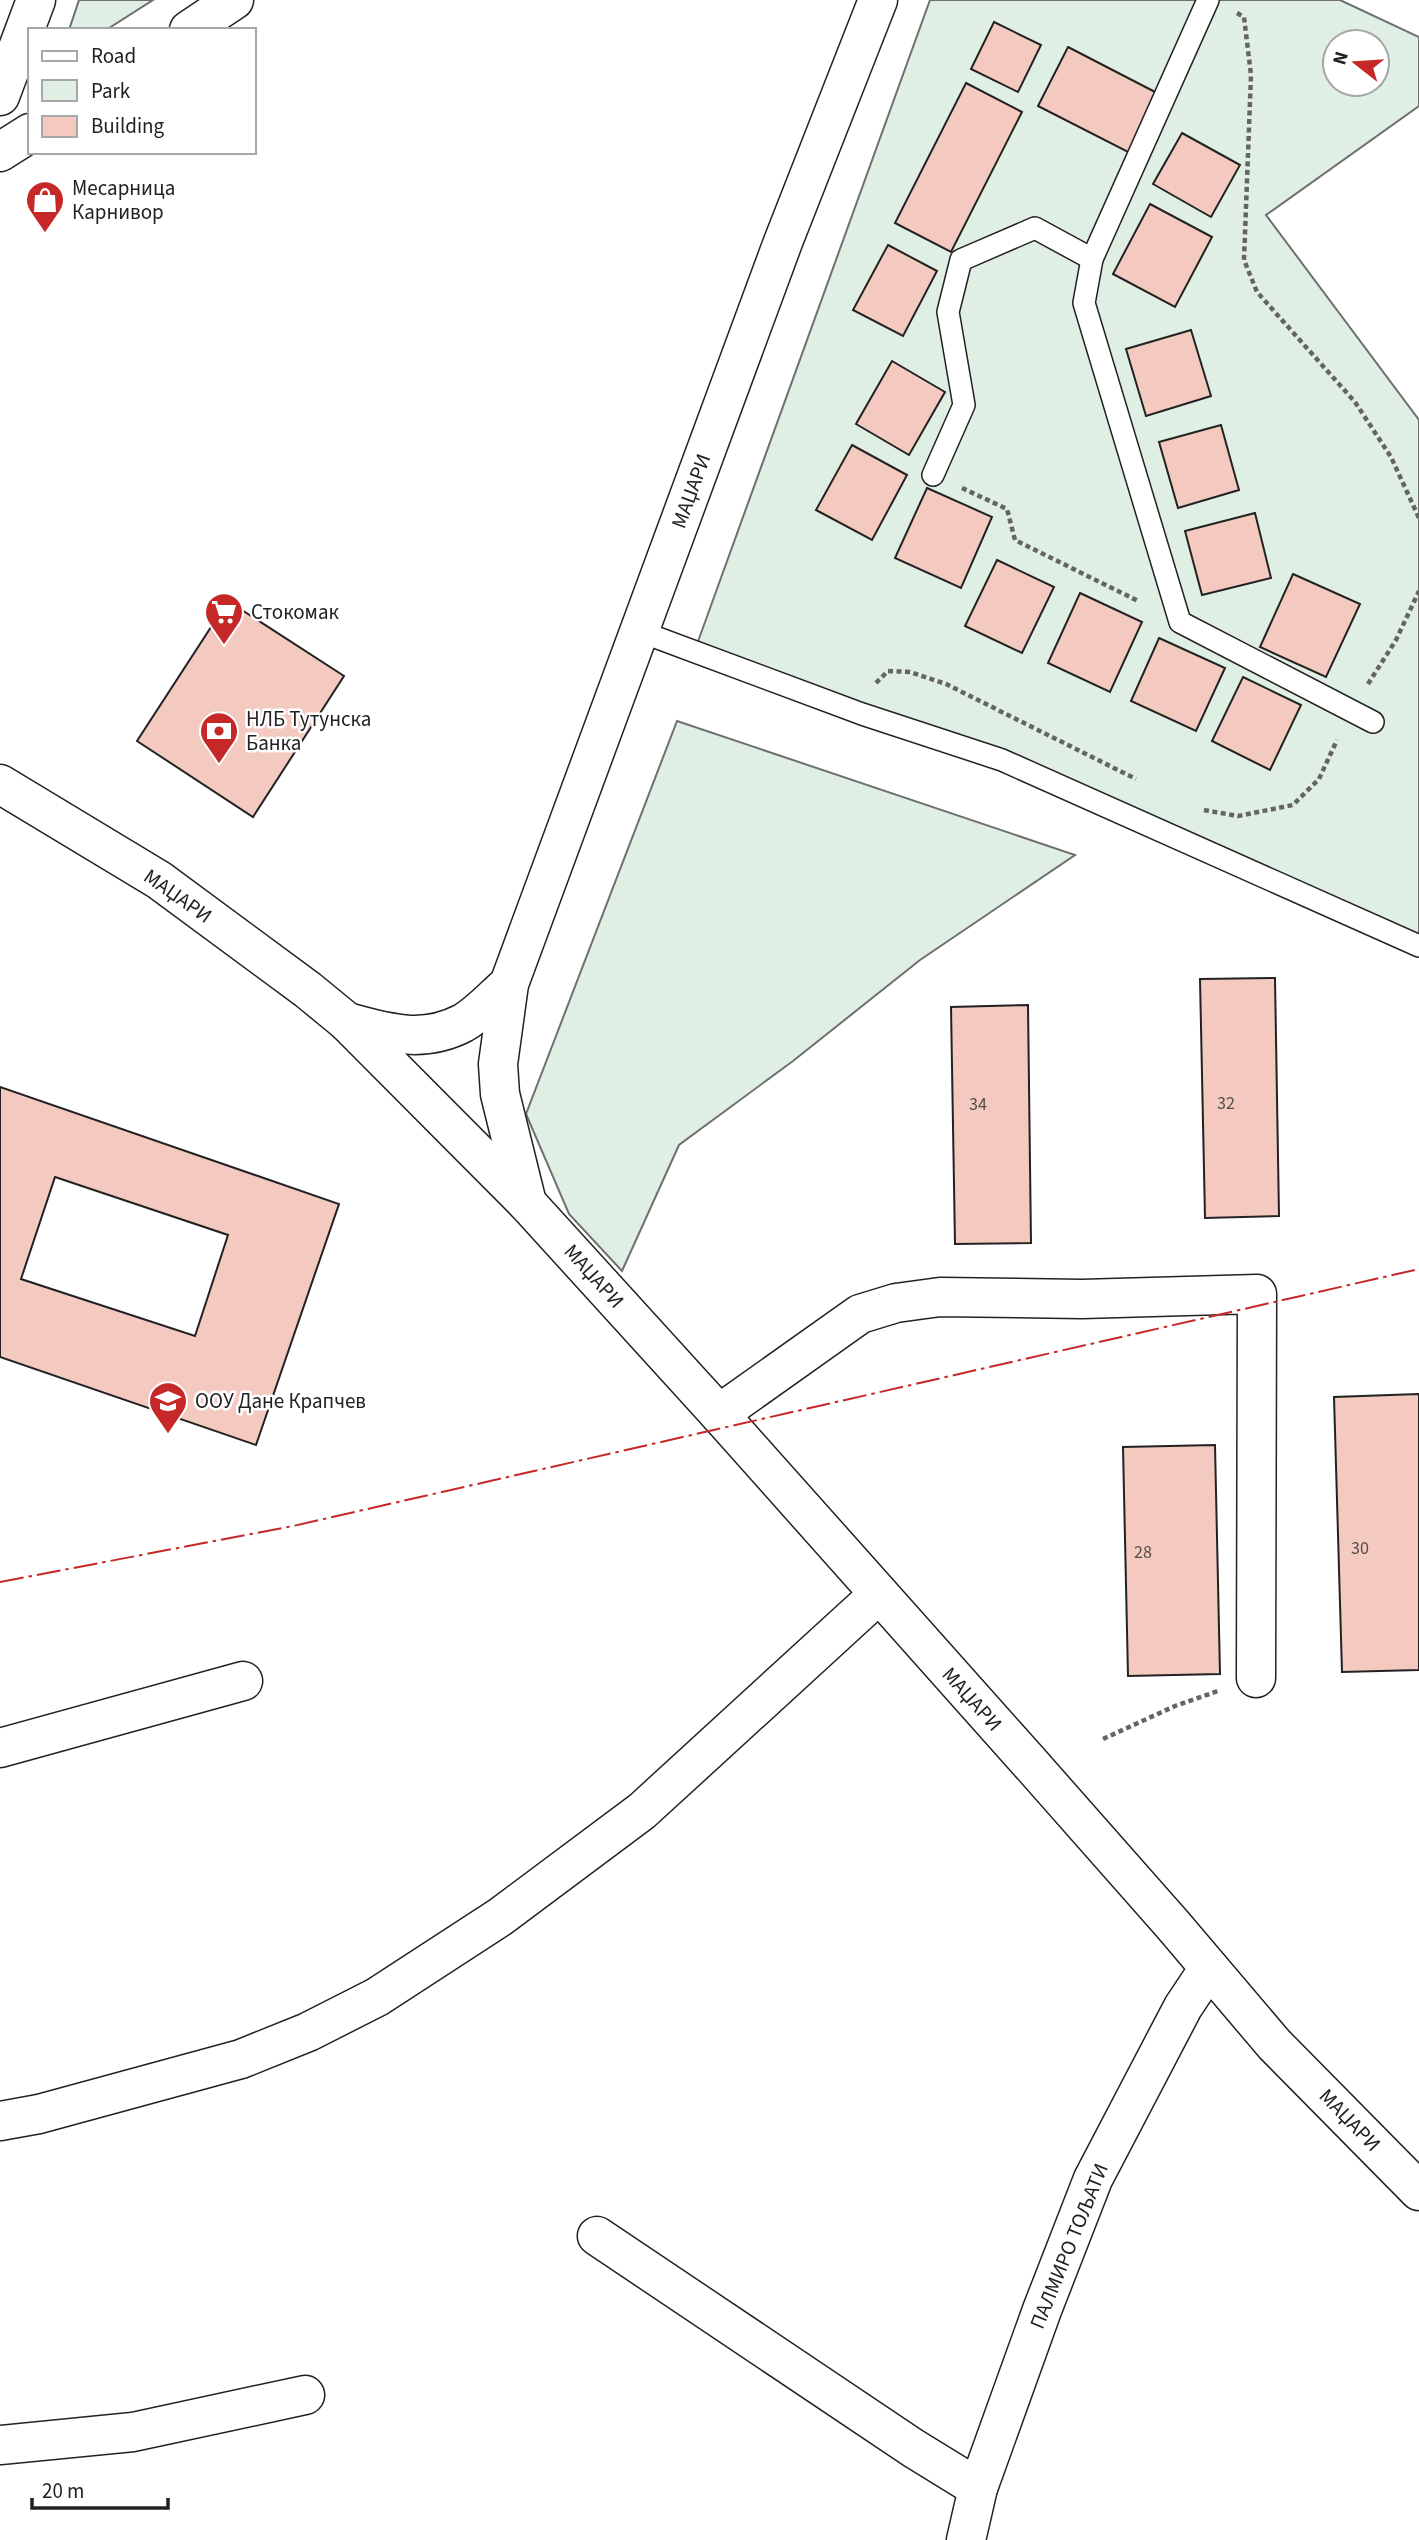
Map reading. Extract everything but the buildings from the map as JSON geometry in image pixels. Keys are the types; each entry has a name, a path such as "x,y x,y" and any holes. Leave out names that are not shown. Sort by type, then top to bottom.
{"street":[{"path":"0,96 36,0"},
{"path":"192,28 234,0"},
{"name":"МАЏАРИ","path":"527,1203 500,1094 498,1064 509,984 783,242 878,0"},
{"path":"0,152 28,134"},
{"name":"МАЏАРИ","path":"0,784 159,880 347,1022 527,1203 1105,1847 1274,2044 1419,2192"},
{"name":"МАЏАРИ","path":"347,1022 389,1033 415,1036 437,1033 465,1022 509,984"},
{"path":"719,1414 860,1314 896,1303 940,1297 1083,1299 1257,1294 1256,1678"},
{"path":"0,2121 39,2114 242,2059 308,2032 377,1997 500,1917 642,1811 879,1594"},
{"path":"0,1748 243,1681"},
{"name":"ПАЛМИРО ТОЉАТИ","path":"965,2540 978,2488 1042,2310 1093,2179 1183,2007 1209,1968"},
{"path":"597,2236 913,2448 978,2488"},
{"path":"0,2445 133,2432 305,2395"}],"lane":[{"path":"1208,0 1092,259 1084,303 1180,622 1373,722"},
{"path":"933,475 964,405 948,312 961,260 1035,228 1092,259"},
{"path":"639,631 862,714 1002,760 1419,946"}],"path":[{"path":"1234,12 1244,17 1251,75 1244,260 1257,292 1355,402 1391,457 1419,518"},
{"path":"933,475 1007,509 1015,540 1180,622"},
{"path":"1198,809 1238,816 1293,805 1319,779 1351,711 1396,640 1419,591"},
{"path":"862,714 870,689 888,671 910,673 946,684 1138,779"},
{"path":"1102,1739 1175,1706 1256,1678"}],"green space":[{"path":"79,0 153,0 109,28 70,28"},
{"path":"930,0 1340,0 1419,37 1419,106 1266,215 1419,420 1419,954 1002,760 692,658"},
{"path":"677,721 1075,855 920,960 793,1061 679,1145 622,1271 569,1214 526,1114"}],"power":[{"path":"0,1582 293,1526 1419,1269"}],"place":[{"name":"Месарница Карнивор","path":"45,234"},
{"name":"Стокомак","path":"224,646"},
{"name":"НЛБ Тутунска Банка","path":"219,765"},
{"name":"ООУ Дане Крапчев","path":"168,1435"}]}
